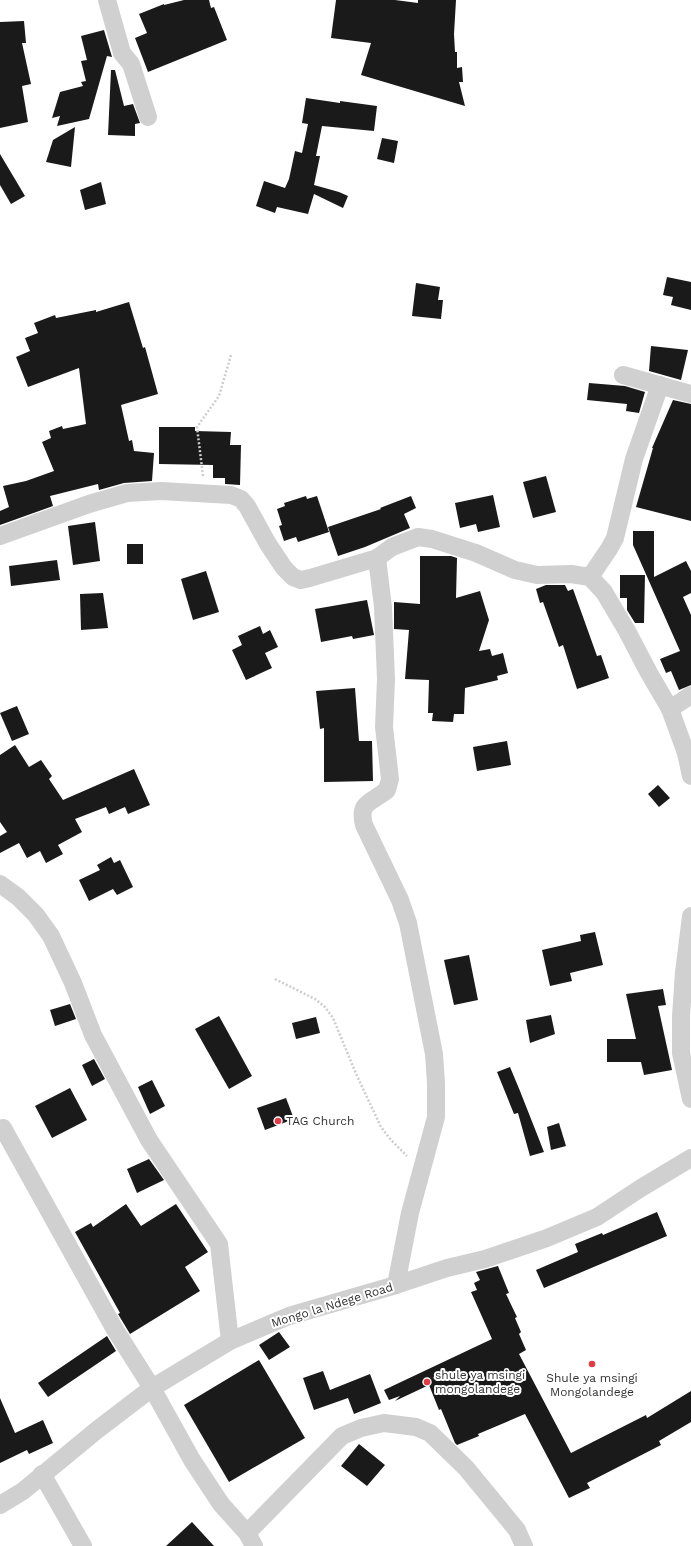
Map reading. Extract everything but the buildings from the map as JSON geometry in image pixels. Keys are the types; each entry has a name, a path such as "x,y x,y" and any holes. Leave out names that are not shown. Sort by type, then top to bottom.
{"street":[{"path":"107,0 122,53 131,64 148,117"},
{"path":"623,375 691,394"},
{"path":"590,577 615,538 634,459 660,385"},
{"path":"0,536 90,504 127,493 161,490 205,492 231,495 241,499 247,506 268,544 284,568 293,578 301,580 377,558 392,547 418,537 432,539 476,553 515,570 537,574 571,574 590,577 604,592 627,631 648,673 670,708 688,752 691,776"},
{"path":"377,558 383,607 386,679 384,727 390,779 387,790 365,806 362,814 364,825 400,900 408,923 434,1054 436,1117 410,1213 396,1285"},
{"path":"670,708 691,695"},
{"path":"0,884 18,897 36,915 51,936 73,982 93,1035 149,1140 219,1244 230,1341"},
{"path":"691,916 684,972 681,1016 681,1053 691,1099"},
{"path":"4,1128 114,1328 152,1388 192,1460 221,1504 251,1539 342,1436 361,1428 384,1423 416,1427 430,1433 466,1468 517,1530 524,1546"},
{"name":"Mongo la Ndege Road","path":"0,1505 23,1491 97,1430 152,1388 230,1341 289,1316 396,1285 447,1268 485,1259 547,1238 597,1217 691,1158"},
{"path":"42,1474 83,1546"}],"path":[{"path":"205,492 197,427 219,396 231,355"},
{"path":"275,979 315,999 325,1007 333,1018 357,1076 381,1127 391,1140 422,1170"}],"place":[{"name":"TAG Church","path":"278,1121"},
{"name":"Shule ya msingi Mongolandege","path":"592,1364"},
{"name":"shule ya msingi mongolandege","path":"427,1382"}]}
